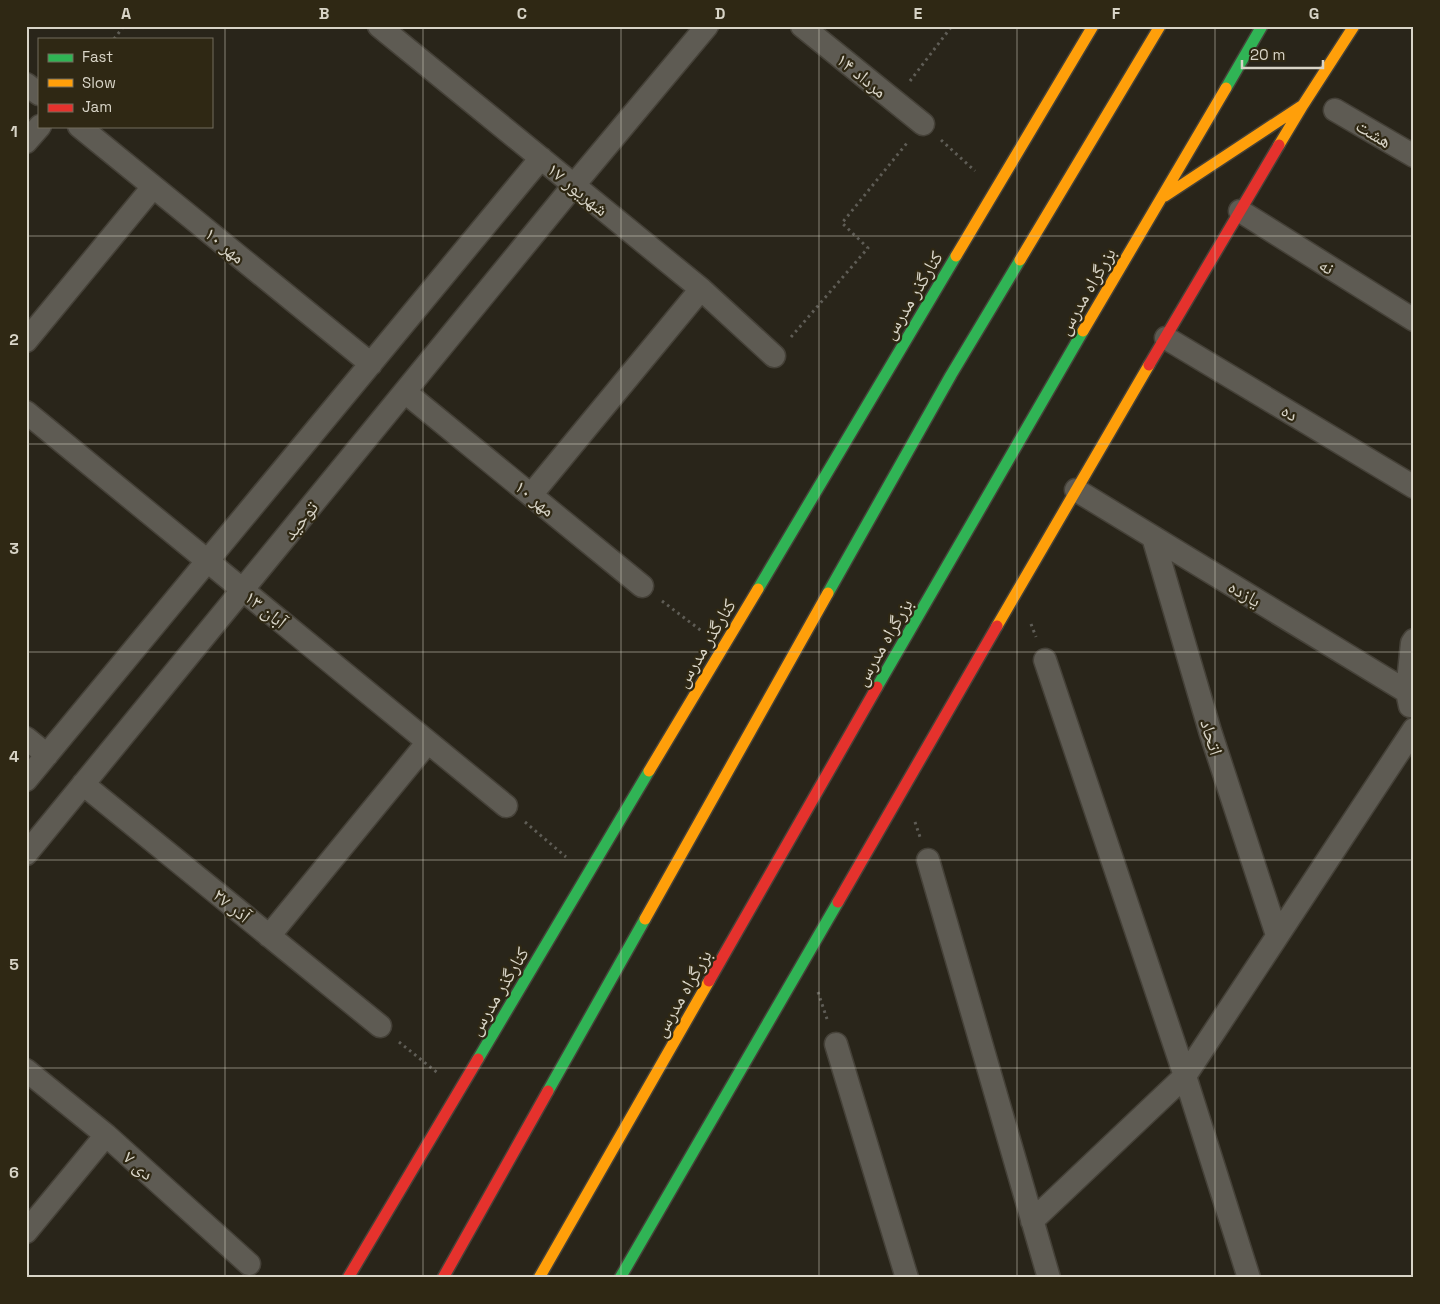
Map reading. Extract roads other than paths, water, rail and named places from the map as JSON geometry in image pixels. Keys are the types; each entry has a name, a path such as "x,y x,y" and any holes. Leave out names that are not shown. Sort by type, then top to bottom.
{"main road":[{"name":"کنارگذر مدرس","path":"348,1278 1093,26"},
{"path":"443,1278 951,375 1160,26"},
{"name":"بزرگراه مدرس","path":"539,1278 1018,441 1262,26"},
{"path":"620,1278 1076,490 1303,105 1354,26"},
{"path":"1160,200 1303,105"}],"street":[{"name":"۱۷ شهریور","path":"379,26 701,289 774,356"},
{"name":"توحید","path":"26,854 706,26"},
{"name":"۱۴ مرداد","path":"802,26 923,124"},
{"path":"26,84 38,93"},
{"name":"هشت","path":"1335,110 1414,156"},
{"path":"26,142 38,128"},
{"name":"۱۰ مهر","path":"80,128 371,364"},
{"path":"26,780 541,158"},
{"path":"26,341 153,187"},
{"name":"نه","path":"1240,211 1414,320"},
{"path":"531,495 701,289"},
{"name":"ده","path":"1166,338 1414,486"},
{"name":"۱۰ مهر","path":"404,392 642,586"},
{"name":"۱۳ آبان","path":"26,412 506,806"},
{"name":"یازده","path":"1076,490 1412,692"},
{"name":"اتحاد","path":"1153,536 1210,731 1277,935"},
{"path":"1032,1220 1185,1076 1414,728 1412,643 1414,640"},
{"path":"1045,660 1185,1076 1249,1278"},
{"path":"26,738 47,755"},
{"path":"269,936 428,742"},
{"name":"۲۷ آذر","path":"83,784 380,1026"},
{"path":"928,860 1048,1278"},
{"path":"836,1044 907,1278"},
{"name":"۷ دی","path":"26,1070 106,1135 249,1264"},
{"path":"26,1232 106,1135"}]}
